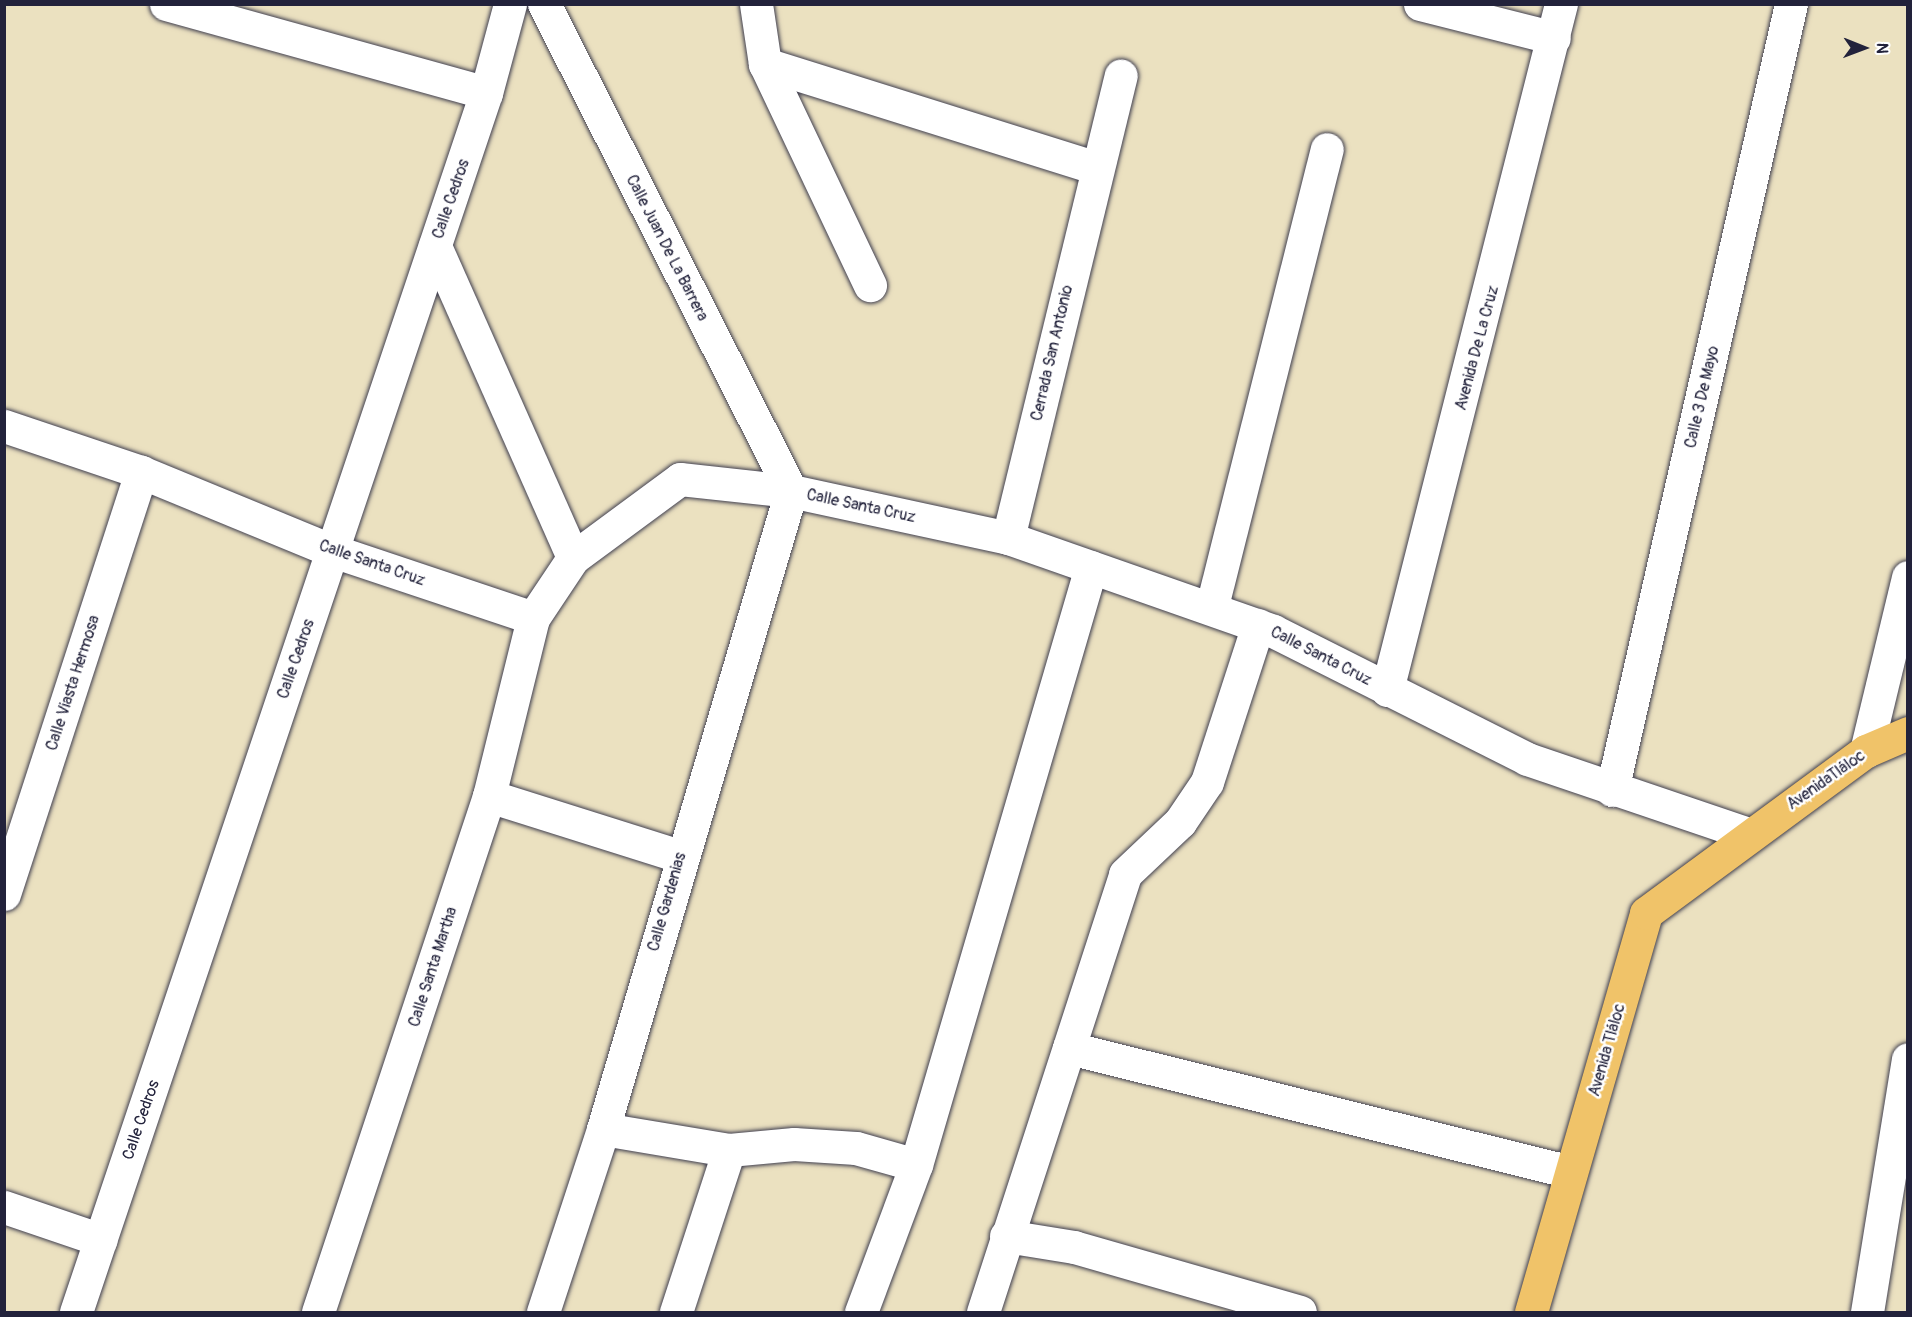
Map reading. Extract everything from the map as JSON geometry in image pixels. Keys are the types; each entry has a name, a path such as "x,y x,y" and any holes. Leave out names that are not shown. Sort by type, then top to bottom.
{"main road":[{"name":"AvenidaTláloc","path":"1749,834 1866,751 1908,733"},
{"name":"Avenida Tláloc","path":"1531,1312 1646,912 1749,834"}],"street":[{"path":"166,4 486,93"},
{"name":"Calle Cedros","path":"76,1312 486,93 510,4"},
{"name":"Calle Juan De La Barrera","path":"544,4 791,490"},
{"path":"756,4 765,64 870,285"},
{"path":"1420,4 1554,38"},
{"name":"Avenida De La Cruz","path":"1387,690 1561,4"},
{"name":"Calle 3 De Mayo","path":"1612,790 1791,4"},
{"path":"765,64 1096,168"},
{"name":"Cerrada San Antonio","path":"1008,538 1096,168 1121,76"},
{"path":"1212,606 1327,148"},
{"path":"435,246 573,558"},
{"name":"Calle Santa Cruz","path":"4,426 141,472 333,551 533,618 573,558 680,479 791,490 1008,538 1212,606 1258,625 1527,759 1612,790 1749,834"},
{"name":"Calle Viasta Hermosa","path":"4,894 141,472"},
{"name":"Calle Gardenias","path":"543,1312 603,1129 679,856 791,490"},
{"path":"861,1312 916,1165 1090,567"},
{"path":"1866,751 1908,577"},
{"name":"Calle Santa Martha","path":"318,1312 489,796 533,618"},
{"path":"983,1312 1125,874 1180,822 1207,782 1258,625"},
{"path":"489,796 679,856"},
{"path":"1069,1048 1571,1172"},
{"path":"1867,1312 1908,1059"},
{"path":"603,1129 729,1150 794,1144 856,1148 916,1165"},
{"path":"676,1312 729,1150"},
{"path":"4,1207 101,1240"},
{"path":"1006,1236 1074,1247 1300,1312"}]}
